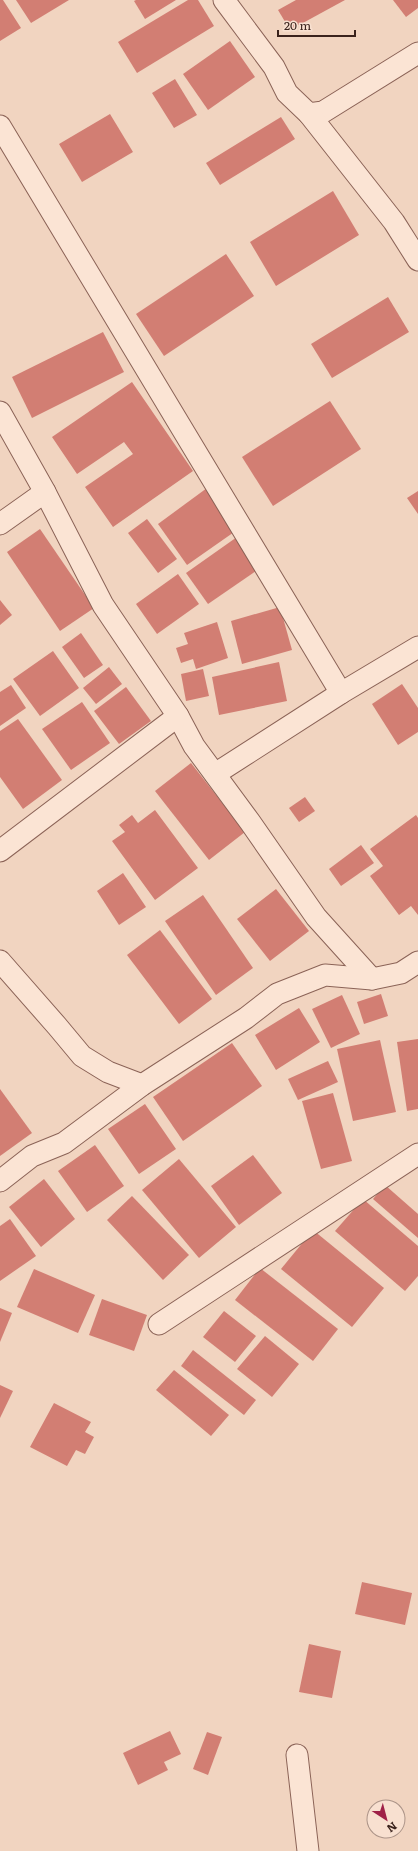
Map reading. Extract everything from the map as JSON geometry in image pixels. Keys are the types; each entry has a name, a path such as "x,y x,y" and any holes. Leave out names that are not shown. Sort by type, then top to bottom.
{"street":[{"path":"224,0 274,67 287,93 309,114 394,222 418,260"},
{"path":"309,114 323,112 418,54"},
{"path":"0,126 340,693"},
{"path":"0,412 45,492 103,605 178,716 194,746 316,918 372,979"},
{"path":"0,524 45,492"},
{"path":"215,774 340,693 418,647"},
{"path":"0,851 178,716"},
{"path":"0,960 82,1056 108,1072 142,1085"},
{"path":"0,1181 32,1156 64,1143 142,1085 246,1018 277,994 325,975 372,979 402,973 418,962"},
{"path":"159,1324 418,1154"},
{"path":"297,1756 308,1851"}],"building":[{"path":"0,0 3,0 21,28 0,41"},
{"path":"16,0 69,0 31,23"},
{"path":"176,0 145,19 134,1"},
{"path":"188,0 198,0 214,26 137,73 118,42"},
{"path":"296,0 345,0 290,30 278,10"},
{"path":"393,0 418,0 418,8 406,17"},
{"path":"230,41 255,77 208,110 183,74"},
{"path":"175,79 197,115 174,128 152,93"},
{"path":"110,114 133,152 82,182 59,144"},
{"path":"281,117 295,139 220,185 206,163"},
{"path":"333,191 359,235 276,286 250,242"},
{"path":"226,254 254,296 164,356 136,314"},
{"path":"388,297 409,332 332,378 311,344"},
{"path":"103,332 124,372 32,418 12,377"},
{"path":"132,382 193,471 113,527 85,487 133,454 124,442 77,474 52,437"},
{"path":"330,401 361,449 273,506 242,457"},
{"path":"207,488 237,530 187,565 158,524"},
{"path":"418,491 418,514 407,498"},
{"path":"147,519 177,559 158,573 128,533"},
{"path":"40,529 94,608 60,631 7,552"},
{"path":"237,537 259,569 208,604 186,573"},
{"path":"178,574 199,604 157,634 136,604"},
{"path":"0,600 12,615 0,625"},
{"path":"280,607 292,650 242,664 231,621"},
{"path":"217,622 228,658 196,669 193,659 181,663 176,648 188,644 184,633"},
{"path":"81,633 103,665 84,678 62,647"},
{"path":"53,651 79,688 40,716 13,679"},
{"path":"279,662 287,701 219,715 212,677"},
{"path":"109,667 122,684 96,704 83,688"},
{"path":"203,669 209,696 186,701 181,674"},
{"path":"402,684 418,708 418,732 398,745 372,704"},
{"path":"11,685 26,708 0,726 0,692"},
{"path":"126,687 151,721 119,744 94,711"},
{"path":"82,702 110,743 71,770 42,729"},
{"path":"18,719 62,780 23,809 0,777 0,731"},
{"path":"191,763 245,832 209,860 155,791"},
{"path":"305,797 315,811 299,822 289,808"},
{"path":"155,810 198,868 155,900 112,841 125,832 119,825 132,815 138,823"},
{"path":"416,815 418,818 418,915 411,906 399,915 370,876 383,866 370,849"},
{"path":"361,845 374,863 341,886 329,869"},
{"path":"123,873 146,907 119,925 97,891"},
{"path":"276,889 309,931 270,961 237,919"},
{"path":"203,895 253,968 216,995 165,921"},
{"path":"160,930 212,999 179,1024 127,955"},
{"path":"381,994 388,1016 364,1024 357,1002"},
{"path":"342,995 360,1034 331,1048 312,1009"},
{"path":"299,1008 320,1042 276,1070 255,1035"},
{"path":"418,1039 418,1109 407,1111 397,1042"},
{"path":"380,1040 396,1112 353,1121 337,1049"},
{"path":"232,1043 262,1086 183,1141 153,1097"},
{"path":"328,1061 338,1082 298,1100 288,1079"},
{"path":"0,1089 32,1133 0,1156"},
{"path":"333,1093 352,1161 321,1169 302,1101"},
{"path":"145,1104 176,1149 139,1174 108,1129"},
{"path":"95,1145 124,1186 87,1212 58,1171"},
{"path":"253,1155 282,1193 239,1225 211,1186"},
{"path":"179,1159 236,1227 199,1258 142,1190"},
{"path":"44,1179 75,1219 41,1247 9,1207"},
{"path":"385,1185 418,1214 418,1238 373,1199"},
{"path":"132,1196 189,1255 163,1280 107,1220"},
{"path":"363,1199 418,1246 418,1276 405,1291 335,1231"},
{"path":"10,1219 36,1256 0,1281 0,1226"},
{"path":"313,1230 384,1288 352,1327 281,1269"},
{"path":"260,1268 338,1329 313,1361 235,1300"},
{"path":"34,1269 95,1295 78,1333 17,1307"},
{"path":"102,1299 147,1315 134,1351 89,1335"},
{"path":"0,1308 12,1313 0,1342"},
{"path":"224,1311 256,1336 235,1362 203,1337"},
{"path":"265,1336 299,1364 272,1397 237,1369"},
{"path":"193,1350 256,1400 244,1415 181,1366"},
{"path":"174,1370 229,1415 211,1436 156,1390"},
{"path":"0,1385 13,1391 0,1418"},
{"path":"54,1403 91,1422 85,1432 94,1437 85,1454 76,1450 67,1466 30,1447"},
{"path":"362,1582 412,1593 405,1625 355,1614"},
{"path":"309,1644 341,1651 332,1698 299,1692"},
{"path":"170,1731 181,1754 164,1762 168,1770 138,1785 123,1753"},
{"path":"207,1732 222,1737 208,1775 193,1769"}]}
